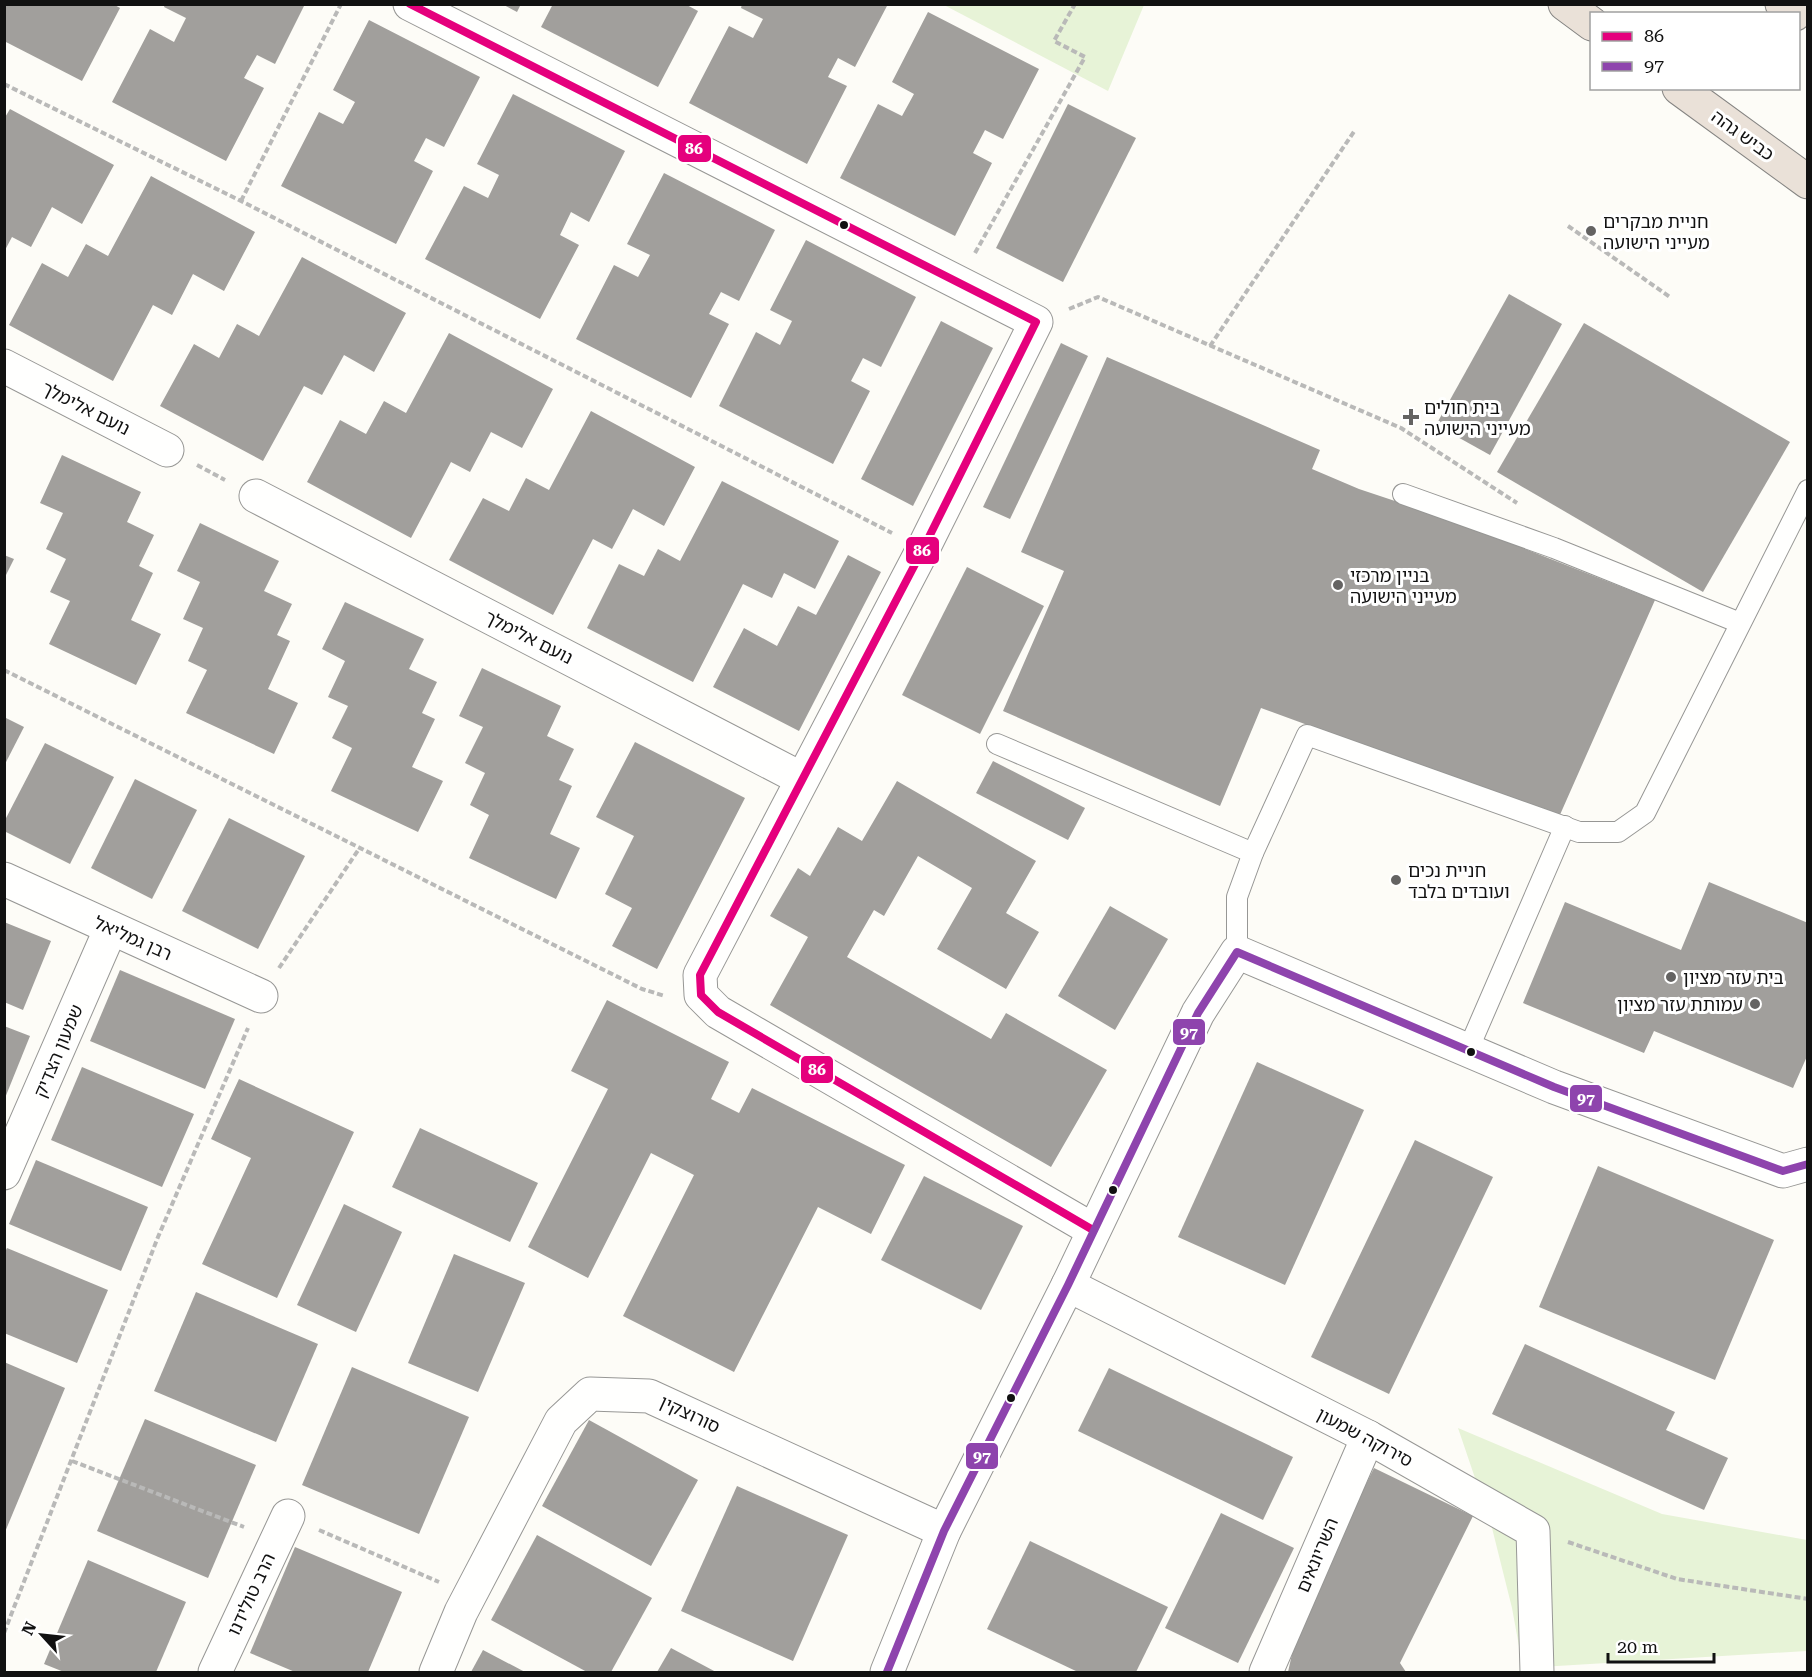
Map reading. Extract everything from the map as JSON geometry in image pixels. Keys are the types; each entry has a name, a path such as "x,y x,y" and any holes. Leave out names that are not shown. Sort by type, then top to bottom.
{"highway":[{"path":"1565,4 1590,23"},
{"name":"כביש גהה","path":"1682,90 1808,182"}],"street":[{"path":"410,4 1036,322 923,549 700,975 701,995 718,1012 1092,1230"},
{"name":"נועם אלימלך","path":"4,366 167,450"},
{"name":"נועם אלימלך","path":"256,496 802,778"},
{"name":"רבן גמליאל","path":"4,879 261,996"},
{"name":"שמעון הצדיק","path":"4,1173 111,928"},
{"path":"887,1672 944,1531 1068,1285 1092,1230 1198,1013 1237,952 1554,1087 1783,1171 1808,1164"},
{"name":"סירוקה שמעון","path":"1068,1285 1368,1437 1533,1531"},
{"name":"סורוצקין","path":"436,1672 469,1595 561,1420 590,1394 649,1396 944,1531"},
{"name":"השריונאים","path":"1266,1672 1368,1437"},
{"name":"הרב טולידנו","path":"215,1672 282,1528"},
{"path":"1533,1531 1537,1672"}],"lane":[{"path":"1237,952 1237,897 1253,853 1307,735 1580,832 1618,832 1646,813 1808,490"},
{"path":"1403,494 1554,548 1740,623"},
{"path":"997,744 1253,853"},
{"path":"1468,1050 1565,826"}],"path":[{"path":"241,201 340,4"},
{"path":"958,283 1085,57 1054,41 1075,4"},
{"path":"4,84 241,201 923,549"},
{"path":"1210,346 1355,130"},
{"path":"1568,226 1670,297"},
{"path":"1036,322 1098,297 1401,428 1527,509"},
{"path":"167,450 256,496"},
{"path":"4,670 642,989 718,1012"},
{"path":"4,1633 158,1237 261,996 359,849"},
{"path":"72,1461 282,1528 469,1595"},
{"path":"1533,1531 1677,1579 1808,1599"}],"green space":[{"path":"944,5 1144,5 1108,91"},
{"path":"1458,1428 1662,1514 1807,1540 1807,1651 1523,1668 1512,1608 1492,1528"}],"building":[{"path":"4,4 113,4 120,8 82,81 4,41"},
{"path":"165,4 305,4 275,64 257,55 244,78 264,88 226,161 112,102 150,29 174,42 186,18 164,7"},
{"path":"502,4 521,4 517,12"},
{"path":"553,4 685,4 698,11 658,87 541,27"},
{"path":"742,4 888,4 855,67 838,58 828,77 847,86 807,164 689,103 729,26 753,38 763,19 741,8"},
{"path":"928,12 1039,69 1003,139 985,130 973,153 992,163 955,236 840,178 878,104 902,116 914,94 892,82"},
{"path":"369,20 480,77 444,147 426,138 414,161 433,171 396,244 281,186 319,112 343,124 355,102 333,90"},
{"path":"513,94 625,151 589,222 571,212 560,235 579,245 540,319 425,259 464,186 488,198 499,175 477,164"},
{"path":"1068,104 1136,138 1063,282 996,248"},
{"path":"10,109 114,165 82,224 52,207 31,247 12,237 4,252 4,119"},
{"path":"664,173 775,230 739,301 721,292 709,314 729,324 691,398 576,339 614,265 638,277 650,255 627,244"},
{"path":"151,176 255,232 224,291 193,274 172,315 153,305 113,381 9,325 42,263 68,277 86,244 108,256"},
{"path":"806,240 916,297 881,367 863,358 851,381 870,391 833,464 719,406 756,332 780,345 792,321 770,310"},
{"path":"302,257 406,313 374,372 344,355 322,395 304,386 263,461 160,406 194,344 219,358 237,324 259,336"},
{"path":"1509,294 1562,324 1490,455 1436,425"},
{"path":"941,321 993,348 913,506 861,479"},
{"path":"1584,323 1790,442 1703,592 1497,472"},
{"path":"449,333 553,389 522,448 491,432 470,472 451,462 411,538 307,482 340,420 366,434 384,401 406,413"},
{"path":"1061,343 1088,356 1010,519 983,507"},
{"name":"בניין מרכזי מעייני הישועה","path":"1107,357 1320,450 1312,469 1359,489 1449,519 1655,600 1559,817 1261,708 1220,806 1003,711 1064,571 1021,552"},
{"path":"591,411 695,467 664,526 633,509 612,549 593,539 553,615 449,560 483,498 509,511 526,478 549,490"},
{"path":"62,455 141,492 127,522 154,535 139,566 153,573 131,620 161,634 136,685 49,644 70,601 50,592 66,559 46,549 63,513 40,503"},
{"path":"722,481 839,541 815,589 784,573 772,598 743,584 693,682 587,628 619,564 644,576 658,549 680,561"},
{"path":"200,523 279,561 264,591 292,604 277,635 290,641 268,689 298,703 274,754 186,713 207,670 188,661 203,628 183,619 200,582 177,571"},
{"path":"4,555 14,559 4,579"},
{"path":"848,555 881,572 799,731 713,687 744,628 777,646 798,606 816,615"},
{"path":"967,567 1044,606 980,734 902,695"},
{"path":"345,602 424,639 409,669 437,682 422,713 435,719 412,767 443,781 418,832 331,791 352,748 332,738 348,706 328,697 345,661 322,649"},
{"path":"482,668 561,706 547,736 574,749 559,780 572,786 550,834 580,848 556,899 469,858 489,815 470,805 485,773 465,763 483,727 459,716"},
{"path":"4,717 24,727 4,766"},
{"path":"635,742 745,798 657,969 612,946 632,908 605,894 634,836 596,817"},
{"path":"45,743 114,777 70,864 4,831 4,822"},
{"path":"993,761 1085,808 1068,840 976,793"},
{"path":"135,779 197,810 152,899 91,868"},
{"path":"897,781 1036,861 1006,913 1039,932 1006,989 937,949 972,888 918,856 884,916 874,910 847,957 991,1039 1006,1013 1107,1070 1051,1167 770,1005 808,937 770,916 798,868 810,876 838,827 862,841"},
{"path":"229,818 305,856 258,949 182,911"},
{"name":"בית עזר מציון","path":"1709,882 1808,923 1808,1054 1793,1088 1654,1031 1644,1053 1523,1003 1565,902 1681,950"},
{"path":"1110,906 1168,939 1115,1030 1058,996"},
{"path":"4,922 51,941 23,1010 4,1002"},
{"path":"120,970 235,1019 205,1089 90,1041"},
{"path":"607,1000 729,1062 711,1099 739,1113 752,1088 905,1165 871,1234 818,1207 734,1372 623,1316 694,1175 651,1153 588,1278 528,1247 608,1089 571,1071"},
{"path":"4,1026 30,1036 5,1098 4,1098"},
{"path":"1257,1062 1364,1110 1285,1285 1178,1237"},
{"path":"82,1067 194,1114 162,1187 51,1140"},
{"path":"239,1079 354,1132 277,1298 202,1264 251,1158 211,1139"},
{"path":"420,1128 538,1183 510,1242 392,1187"},
{"path":"1415,1140 1493,1177 1389,1394 1311,1357"},
{"path":"36,1160 148,1207 121,1271 9,1224"},
{"path":"1598,1166 1774,1240 1715,1380 1539,1307"},
{"path":"924,1176 1023,1226 981,1310 881,1260"},
{"path":"344,1204 402,1232 356,1332 297,1305"},
{"path":"7,1248 108,1290 77,1363 4,1333 4,1254"},
{"path":"454,1254 525,1283 478,1392 408,1363"},
{"path":"196,1292 318,1344 276,1442 154,1391"},
{"path":"1525,1344 1675,1412 1666,1430 1728,1458 1704,1510 1492,1414"},
{"path":"4,1362 65,1388 5,1532 4,1532"},
{"path":"352,1367 469,1417 419,1534 302,1485"},
{"path":"1109,1368 1293,1457 1263,1520 1078,1431"},
{"path":"145,1419 256,1465 208,1578 97,1531"},
{"path":"589,1420 698,1480 651,1566 542,1506"},
{"path":"1374,1468 1473,1516 1400,1663 1406,1672 1288,1672 1301,1614"},
{"path":"737,1486 848,1535 793,1661 681,1611"},
{"path":"1221,1513 1294,1548 1238,1663 1165,1628"},
{"path":"537,1535 652,1598 611,1672 587,1672 491,1620"},
{"path":"1030,1541 1168,1607 1136,1672 1078,1672 987,1629"},
{"path":"295,1547 402,1592 368,1672 295,1672 250,1653"},
{"path":"88,1560 186,1602 156,1672 64,1672 44,1664"},
{"path":"671,1648 716,1672 657,1672"},
{"path":"483,1650 525,1672 471,1672"}],"transit line":[{"name":"86","path":"410,4 1036,322 923,549 700,975 701,995 718,1012 1093,1230"},
{"name":"97","path":"887,1672 944,1531 1068,1285 1198,1013 1237,952 1554,1087 1783,1171 1808,1164"}],"place":[{"name":"חניית מבקרים מעייני הישועה","path":"1591,231"},
{"name":"בית חולים מעייני הישועה","path":"1411,417"},
{"name":"בניין מרכזי מעייני הישועה","path":"1338,585"},
{"name":"חניית נכים ועובדים בלבד","path":"1396,880"},
{"name":"בית עזר מציון","path":"1671,977"},
{"name":"עמותת עזר מציון","path":"1755,1004"}]}
